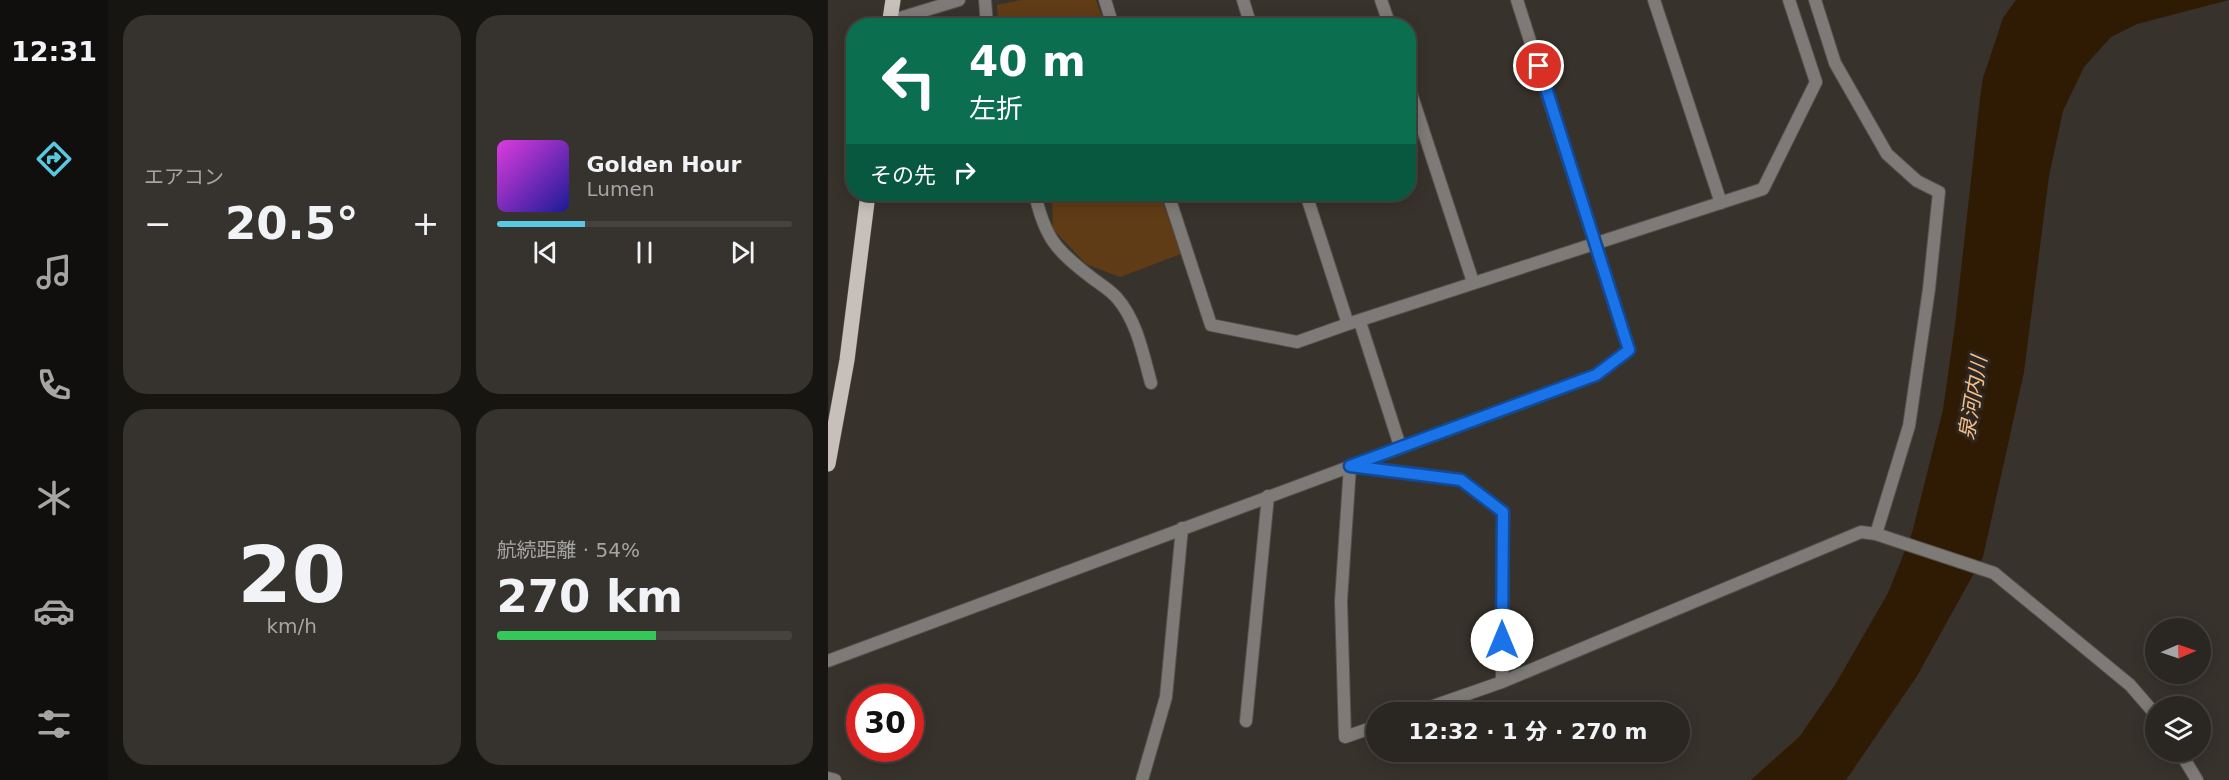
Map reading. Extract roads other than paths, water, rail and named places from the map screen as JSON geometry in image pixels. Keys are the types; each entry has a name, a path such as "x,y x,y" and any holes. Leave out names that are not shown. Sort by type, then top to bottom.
{"main road":[{"path":"890,18 892,0"},
{"path":"828,464 847,360 867,201"}],"street":[{"path":"905,18 959,0"},
{"path":"985,0 986,18"},
{"path":"1105,0 1111,18"},
{"path":"1243,0 1249,18"},
{"path":"1381,0 1387,18"},
{"path":"828,661 1400,446 1596,375 1629,350 1597,243 1518,0"},
{"path":"1654,0 1721,203"},
{"path":"1170,201 1211,325 1297,342 1473,282 1763,189 1816,82 1789,0"},
{"path":"1815,0 1835,63 1887,154 1917,181 1939,192 1929,289 1909,426 1882,536"},
{"path":"1416,108 1473,282"},
{"path":"1037,201 1044,227 1053,244 1068,259 1116,297 1126,311 1134,326 1151,383"},
{"path":"1309,201 1400,446"},
{"path":"1350,466 1461,480 1503,512 1502,682"},
{"path":"1350,466 1341,601 1345,737 1366,730"},
{"path":"1246,721 1268,496"},
{"path":"1142,780 1166,697 1182,528"},
{"path":"1445,702 1502,682 1861,532 1882,536 1994,573 2130,685 2145,702"},
{"path":"2186,762 2197,780"},
{"path":"828,778 835,780"}],"water":[{"name":"泉河内川","path":"2016,0 2229,0 2137,24 2111,37 2084,67 2063,111 2049,176 2024,372 1983,557 1917,676 1846,780 1751,780 1800,736 1835,685 1888,593 1912,533 1943,410 1983,78 2003,18"}]}
